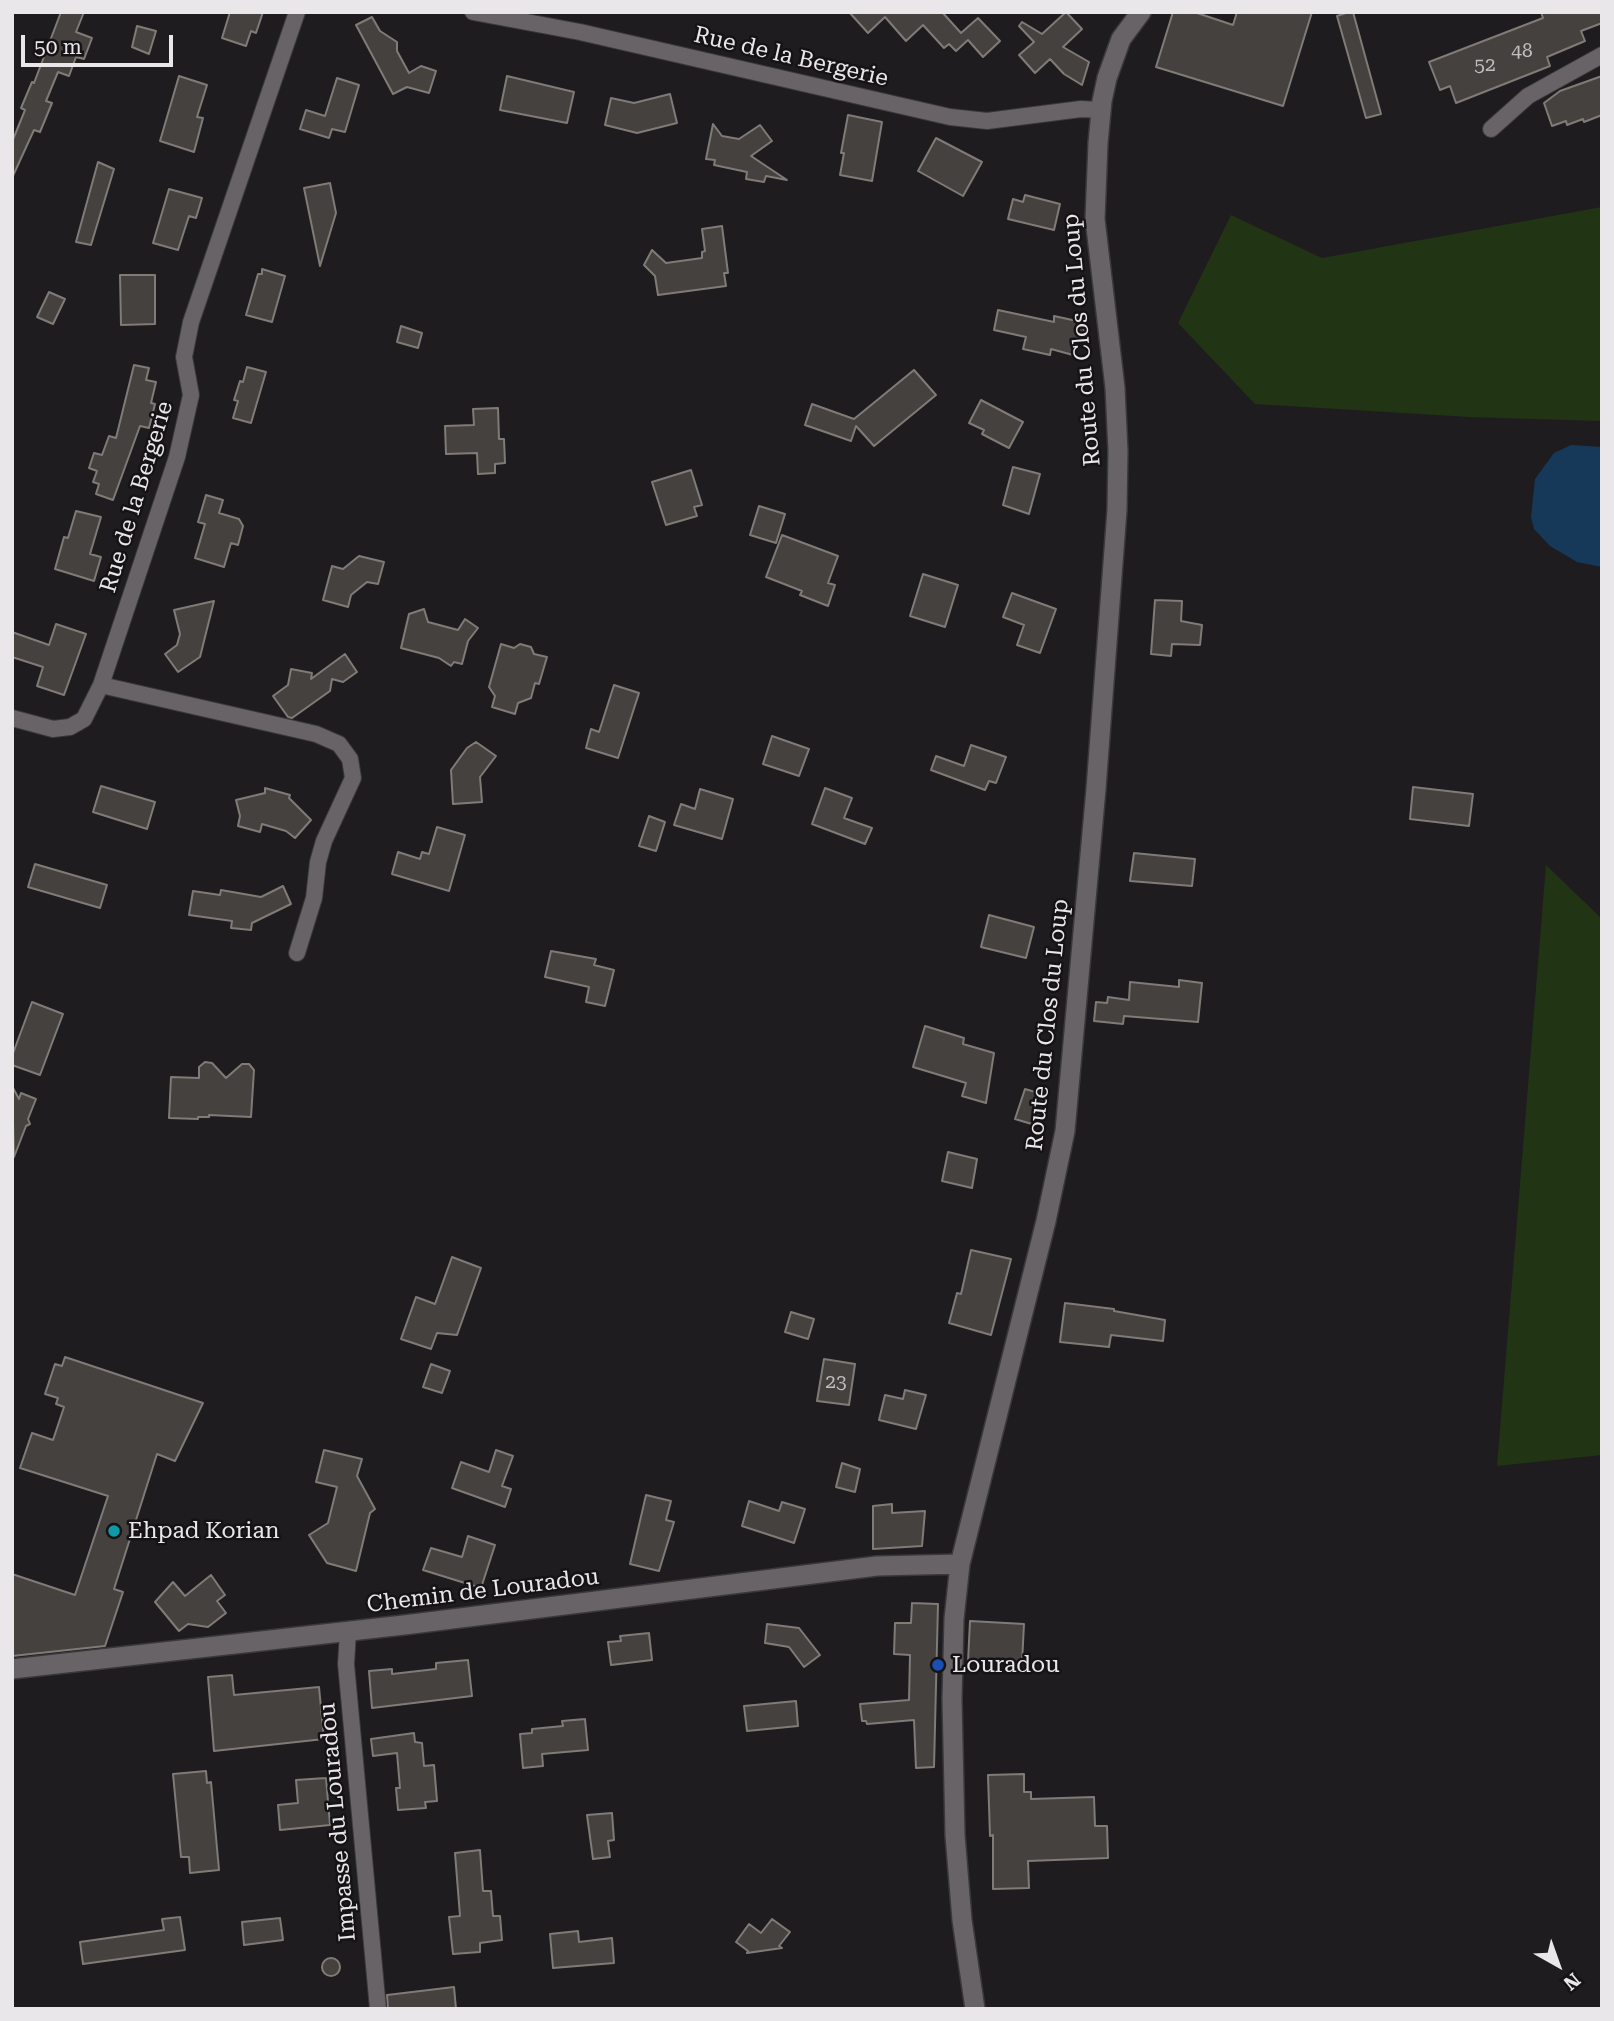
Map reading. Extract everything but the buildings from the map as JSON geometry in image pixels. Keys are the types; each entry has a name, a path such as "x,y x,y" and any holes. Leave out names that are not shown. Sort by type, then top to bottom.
{"street":[{"name":"Rue de la Bergerie","path":"12,718 52,729 70,727 84,719 102,685 177,457 191,395 184,357 191,322 297,12"},
{"name":"Rue de la Bergerie","path":"473,12 580,32 950,117 987,121 1102,106"},
{"name":"Route du Clos du Loup","path":"975,2009 962,1920 955,1835 952,1662 954,1619 960,1564 1046,1221 1065,1132 1096,789 1117,510 1115,388 1095,219 1102,106 1107,78 1121,39 1123,12"},
{"name":"Route du Clos du Loup","path":"1121,39 1141,12"},
{"path":"1491,129 1528,96 1602,55"},
{"path":"102,685 316,734 339,744 350,759 353,778 324,841 318,862 314,898 297,953"},
{"name":"Chemin de Louradou","path":"12,1669 348,1632 877,1566 960,1564"},
{"name":"Impasse du Louradou","path":"348,1632 346,1664 379,2009"}],"green space":[{"path":"1602,207 1602,421 1469,417 1255,404 1178,323 1231,215 1322,258"},
{"path":"1546,865 1602,919 1602,1455 1497,1466"}],"water":[{"path":"1571,445 1602,447 1602,567 1577,562 1550,546 1534,529 1531,517 1535,479 1554,453"}],"place":[{"name":"Ehpad Korian","path":"114,1531"},
{"name":"Louradou","path":"938,1665"}]}
